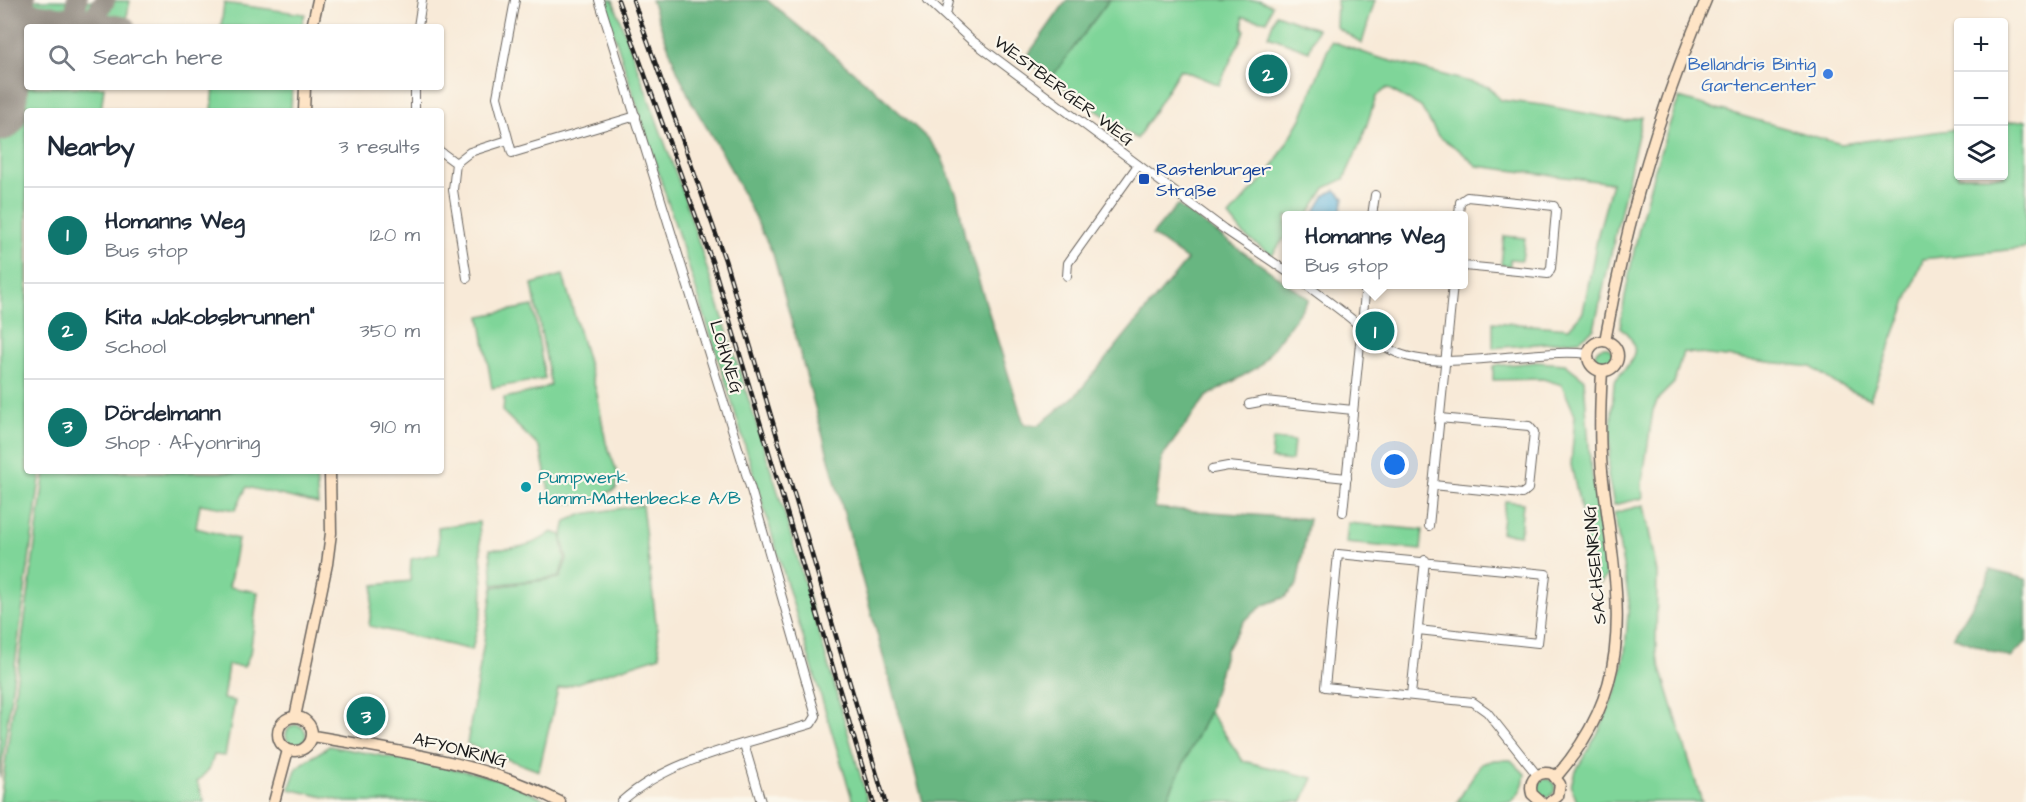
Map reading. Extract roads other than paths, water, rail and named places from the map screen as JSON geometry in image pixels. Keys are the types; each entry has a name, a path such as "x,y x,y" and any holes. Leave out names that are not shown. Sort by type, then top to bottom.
{"street":[{"path":"313,24 318,0"},
{"path":"418,24 422,0"},
{"path":"515,0 497,90 512,153 636,116"},
{"name":"LOHWEG","path":"599,0 787,611 815,710 815,720 811,724 744,744"},
{"name":"WESTBERGER WEG","path":"928,0 970,39 1244,243 1282,268"},
{"path":"946,15 949,0"},
{"path":"1605,341 1633,204 1665,103 1706,0"},
{"path":"304,90 304,108"},
{"path":"415,90 415,108"},
{"path":"467,278 453,190 456,163 470,152 508,140"},
{"path":"444,154 456,163"},
{"path":"1067,276 1068,263 1138,165"},
{"path":"1373,211 1375,195"},
{"path":"1459,211 1460,202 1467,197 1554,206 1556,211 1551,268 1548,274 1468,266"},
{"path":"1310,289 1370,337 1400,354 1425,361 1560,352 1589,354"},
{"path":"1343,512 1365,289"},
{"path":"1429,526 1453,289"},
{"path":"1605,341 1616,349 1618,358 1614,366 1602,370 1592,365 1589,354 1594,344 1605,341"},
{"name":"SACHSENRING","path":"1556,777 1574,755 1596,719 1611,678 1617,647 1617,576 1600,450 1602,370"},
{"path":"1249,404 1265,401 1353,410"},
{"path":"1433,485 1522,494 1528,489 1534,432 1529,426 1439,417"},
{"path":"1212,469 1228,466 1347,478"},
{"path":"295,717 327,564 331,532 330,474"},
{"path":"1418,630 1538,644 1546,574 1425,560 1338,554 1325,687 1473,702 1480,706 1537,775"},
{"path":"1411,695 1425,560"},
{"path":"295,717 306,720 313,736 304,750 288,750 279,742 278,731 284,721 295,717"},
{"name":"AFYONRING","path":"313,736 453,763 505,777 560,802"},
{"path":"621,802 659,775 744,744 761,802"},
{"path":"274,802 288,750"},
{"path":"1535,801 1531,785 1537,775 1548,773 1556,777 1560,788 1555,801"}],"water":[{"path":"1335,190 1344,198 1341,211 1315,211 1325,195"}],"railway":[{"path":"618,0 713,264 873,802"},
{"path":"633,0 725,260 885,802"}],"place":[{"name":"Kita „Jakobsbrunnen“","path":"1268,74"},
{"name":"Bellandris Bintig Gartencenter","path":"1828,74"},
{"name":"Rastenburger Straße","path":"1144,179"},
{"name":"Homanns Weg","path":"1375,331"},
{"name":"Pumpwerk Hamm-Mattenbecke A/B","path":"526,487"},
{"name":"Dördelmann","path":"366,716"}]}
